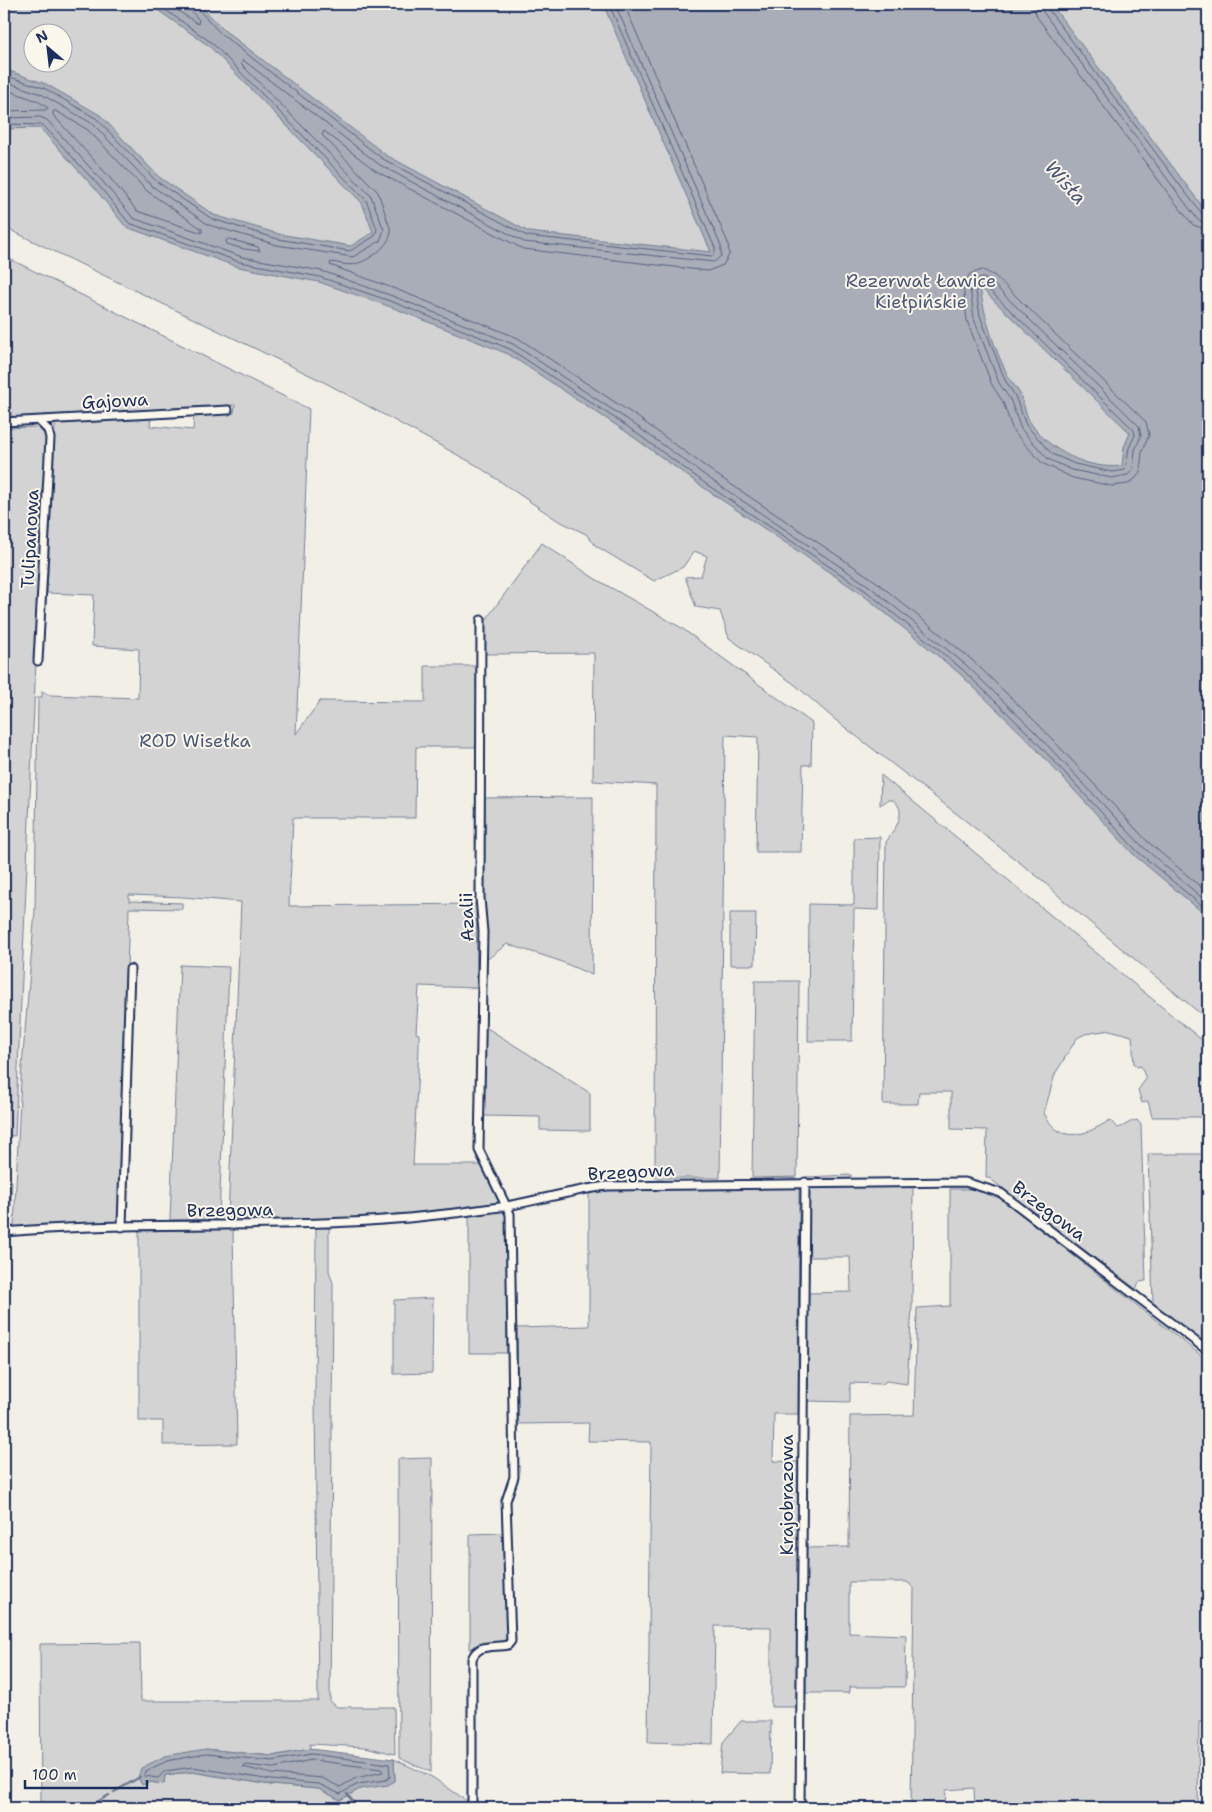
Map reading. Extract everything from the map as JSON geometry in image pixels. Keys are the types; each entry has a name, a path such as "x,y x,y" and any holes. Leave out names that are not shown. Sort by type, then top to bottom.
{"street":[{"name":"Gajowa","path":"4,422 228,410"},
{"name":"Tulipanowa","path":"38,661 50,438 48,430 39,421"},
{"name":"Azalii","path":"472,1808 472,1659 477,1650 481,1648 508,1645 511,1641 506,1501 514,1477 510,1214 498,1184 483,1161 479,1150 483,932 480,898 481,620"},
{"path":"122,1227 130,970"},
{"name":"Brzegowa","path":"4,1232 122,1227 327,1223 409,1218 508,1206 562,1193 607,1186 947,1181 974,1184 1001,1193 1208,1351"},
{"name":"Krajobrazowa","path":"800,1808 805,1182"}],"green space":[{"name":"Rezerwat Ławice Kiełpińskie","path":"4,4 1208,4 1208,1020 1063,900 1042,880 833,718 794,684 729,638 720,611 696,607 685,577 701,576 707,556 694,551 683,567 654,581 596,546 586,534 557,520 476,465 322,381 4,227"},
{"name":"ROD Wisełka","path":"4,256 309,409 296,734 320,701 425,702 425,666 478,666 477,747 416,747 415,818 293,818 289,906 476,904 477,988 419,986 416,1033 419,1034 419,1048 413,1165 482,1165 500,1203 444,1211 360,1218 276,1221 276,1219 228,1218 241,902 129,895 129,901 182,903 182,909 129,908 119,1224 14,1227 21,1078 35,911 38,697 42,697 42,691 49,695 138,698 139,649 92,646 94,595 47,593 55,423 151,417 150,426 193,430 194,415 234,413 235,405 13,417 4,398"},
{"path":"38,427 46,436 15,1136 4,1135 4,428"},
{"path":"542,543 594,578 680,627 812,723 811,765 803,765 801,852 756,852 758,737 725,735 720,1178 655,1178 656,785 593,781 594,653 485,654 485,621"},
{"path":"881,775 1208,1045 1208,1192 1202,1193 1202,1342 1153,1303 1148,1154 1202,1154 1202,1117 1152,1117 1148,1101 1142,1103 1138,1090 1146,1079 1141,1066 1137,1067 1134,1064 1132,1036 1110,1030 1085,1034 1077,1038 1055,1074 1044,1113 1057,1130 1073,1134 1091,1130 1110,1120 1117,1128 1137,1120 1141,1125 1146,1281 1139,1282 1136,1289 989,1178 986,1178 987,1130 951,1129 951,1092 919,1092 918,1104 883,1104 886,842 899,821 900,810 893,800 888,800 880,805"},
{"path":"593,797 592,975 557,960 507,944 485,961 484,798"},
{"path":"880,837 879,910 854,909 852,1041 808,1041 809,904 854,905 854,838"},
{"path":"730,913 756,913 755,965 730,965"},
{"path":"180,965 229,967 219,1219 170,1220"},
{"path":"755,981 799,981 797,1177 752,1178"},
{"path":"484,1026 590,1093 590,1131 540,1130 540,1117 484,1116"},
{"path":"851,1175 851,1179 806,1179 806,1177"},
{"path":"4,1180 12,1181 10,1227 4,1227"},
{"path":"913,1184 912,1307 907,1384 886,1381 883,1384 850,1383 850,1402 808,1401 808,1293 851,1292 850,1257 808,1257 808,1185"},
{"path":"799,1185 798,1414 774,1414 773,1461 798,1462 796,1707 771,1707 771,1627 715,1626 713,1744 648,1742 651,1442 588,1441 589,1423 518,1424 517,1328 589,1326 589,1191"},
{"path":"950,1189 975,1189 996,1195 1202,1356 1202,1559 1208,1559 1208,1722 1199,1722 1198,1808 975,1808 974,1788 946,1790 945,1808 911,1808 914,1588 907,1582 849,1582 849,1633 906,1635 905,1687 849,1687 849,1693 806,1693 806,1548 849,1547 850,1416 914,1415 917,1308 950,1306"},
{"path":"503,1209 507,1214 507,1353 469,1353 469,1213"},
{"path":"316,1227 329,1227 329,1271 333,1283 330,1701 337,1707 394,1707 395,1754 365,1747 310,1744 310,1749 272,1756 206,1749 142,1784 149,1782 164,1784 165,1775 192,1772 271,1785 319,1789 340,1800 360,1789 395,1781 394,1759 432,1777 470,1803 470,1808 41,1808 40,1644 140,1643 141,1701 318,1701 315,1399"},
{"path":"233,1229 237,1444 163,1445 163,1421 139,1421 139,1231"},
{"path":"433,1298 432,1373 394,1374 394,1300"},
{"path":"432,1458 431,1772 399,1758 398,1459"},
{"path":"503,1533 508,1612 506,1639 499,1643 480,1642 470,1650 470,1534"},
{"path":"741,1721 771,1721 770,1774 720,1773 723,1742"}],"water":[{"name":"Rezerwat Ławice Kiełpińskie","path":"149,4 199,4 224,30 386,155 529,232 711,252 603,4 1051,4 1208,214 1208,917 1134,855 1026,738 959,673 863,595 707,490 625,431 508,354 391,307 319,282 238,267 126,227 96,190 40,128 4,129 4,69 46,84 100,115 159,177 214,215 279,234 351,246 373,232 362,203 209,46","holes":["980,287 1130,433 1124,447 1122,466 1096,465 1083,461 1058,450 1048,442 1028,419 1020,394 1009,378 999,357 987,322"]},
{"path":"206,1749 272,1756 310,1749 394,1759 395,1781 388,1785 360,1789 340,1800 319,1789 271,1785 192,1772 165,1775 164,1784 149,1782 142,1785 138,1778 141,1768 165,1756"}],"waterway":[{"path":"114,1792 140,1777"},
{"path":"347,1794 358,1808"},
{"path":"87,1808 109,1795"}],"water label":[{"name":"Wisła","path":"1066,182"}]}
